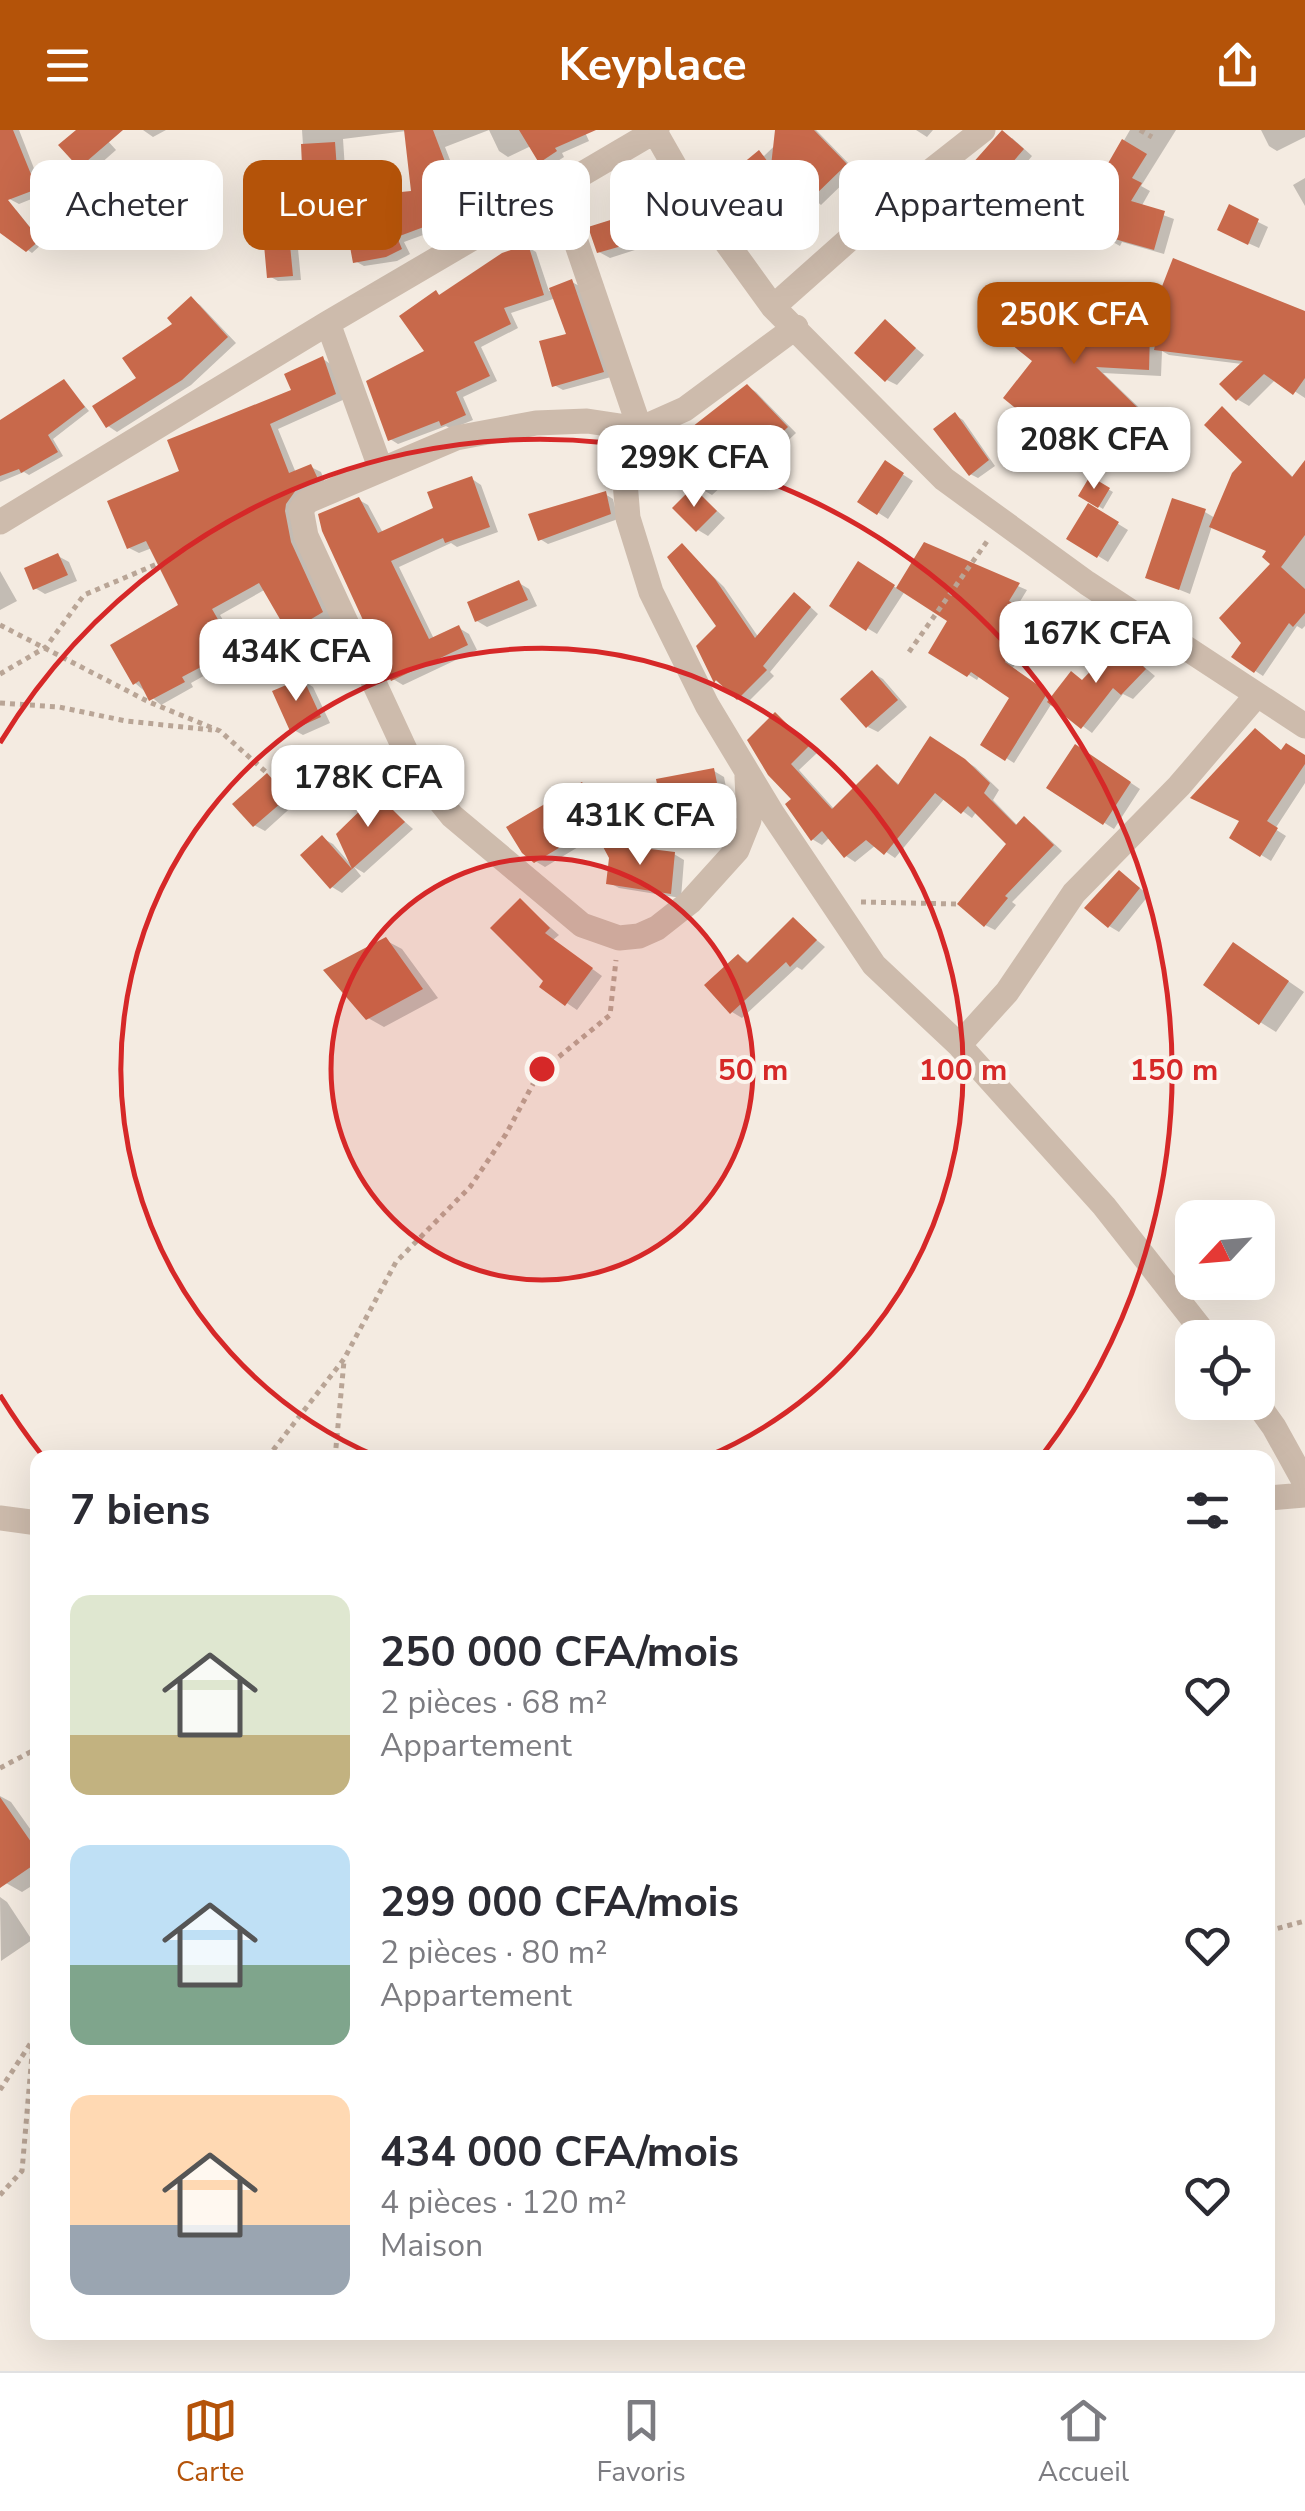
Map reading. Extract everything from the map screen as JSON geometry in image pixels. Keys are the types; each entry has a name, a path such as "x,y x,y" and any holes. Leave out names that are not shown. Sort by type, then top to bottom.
{"street":[{"path":"590,169 656,130 687,188 773,307 944,479 1001,522 1305,726"},
{"path":"773,307 890,204 983,130"},
{"path":"0,522 452,250"},
{"path":"579,250 640,429 624,470 628,518 652,592 707,705 821,889 874,965 959,1046 1104,1206 1194,1320"},
{"path":"328,323 381,470"},
{"path":"747,772 750,820 737,850 690,902 657,928 639,936 619,938 582,925 452,816 414,769 371,682 301,519 301,509 308,501 456,438 536,423 587,421 640,429 685,409 796,327"},
{"path":"959,1046 1007,992 1074,894 1179,786 1256,696"},
{"path":"1270,1420 1305,1482"},
{"path":"1275,1497 1305,1495"},
{"path":"0,1518 30,1523"}],"path":[{"path":"1140,130 1152,137"},
{"path":"909,652 1001,522"},
{"path":"0,674 46,648 84,595 157,564"},
{"path":"0,624 149,702 220,731 267,774"},
{"path":"0,703 59,707 126,721 220,731"},
{"path":"821,889 845,902 957,904"},
{"path":"273,1450 344,1359 396,1262 470,1187 506,1134 538,1073 610,1015 619,938"},
{"path":"336,1450 344,1359"},
{"path":"0,1768 30,1752"},
{"path":"1275,1929 1305,1920"},
{"path":"0,2090 30,2046"},
{"path":"0,2195 22,2171 30,2069"}],"building":[{"path":"0,130 13,130 30,172 30,192 8,200 30,228 30,249 26,252 0,233"},
{"path":"76,130 123,130 88,160 72,160 58,145"},
{"path":"404,130 433,130 444,160 422,160 422,228 402,235 402,192 411,191"},
{"path":"519,130 596,130 555,148 557,151 544,160 537,160"},
{"path":"775,130 814,130 843,160 839,160 839,172 819,191 819,160 772,160"},
{"path":"1002,130 1024,149 1015,160 975,160"},
{"path":"1122,139 1147,154 1132,178 1142,183 1131,201 1165,211 1154,250 1119,240 1119,160 1110,160"},
{"path":"335,142 336,160 302,160 301,144"},
{"path":"759,150 766,160 747,160"},
{"path":"1229,204 1259,219 1248,245 1217,230"},
{"path":"610,220 610,249 597,253 590,226"},
{"path":"264,250 290,250 293,276 267,278"},
{"path":"351,250 400,250 386,257 353,263"},
{"path":"530,250 544,295 504,308 511,324 474,342 490,376 456,392 466,415 388,441 366,381 424,351 399,316 502,253"},
{"path":"1173,258 1305,311 1305,378 1293,395 1264,374 1236,401 1219,384 1243,361 1154,350 1166,291 1161,289"},
{"path":"572,279 604,372 552,387 539,341 566,334 549,288"},
{"path":"191,296 228,337 182,380 106,428 92,406 136,378 122,358 172,324 167,318"},
{"path":"1033,298 1069,328 1150,332 1149,370 1096,367 1141,411 1118,436 1093,412 1030,410 1025,416 1003,398 1032,361 1002,337"},
{"path":"885,319 916,348 885,382 854,353"},
{"path":"323,356 336,394 270,424 289,473 311,464 318,479 296,490 285,511 291,542 323,612 288,633 259,583 212,609 235,649 182,677 185,682 149,701 139,681 133,685 110,645 178,605 146,541 127,549 107,501 179,471 167,440 291,390 284,374"},
{"path":"64,379 85,407 48,435 58,452 21,473 19,469 0,476 0,420"},
{"path":"747,384 788,427 743,470 735,461 702,492 680,467 706,443 692,427"},
{"path":"1222,406 1292,477 1305,460 1305,535 1281,567 1305,589 1305,613 1293,627 1289,623 1254,673 1231,657 1241,643 1219,618 1270,564 1262,557 1266,551 1209,527 1232,473 1242,462 1204,425"},
{"path":"955,412 989,460 969,476 933,429"},
{"path":"885,460 904,473 877,515 857,502"},
{"path":"472,476 490,527 445,543 443,538 391,561 429,639 459,625 468,645 391,681 322,531 318,514 359,497 378,533 433,508 427,492"},
{"path":"1090,476 1110,488 1098,508 1078,496"},
{"path":"693,487 717,511 696,532 672,508"},
{"path":"606,491 611,514 538,541 528,514"},
{"path":"1172,498 1206,509 1179,590 1145,578"},
{"path":"1088,503 1119,522 1097,558 1066,539"},
{"path":"924,542 1020,583 1009,601 1033,616 1005,662 1048,692 1005,761 980,745 1009,698 971,672 967,677 928,653 947,621 896,588"},
{"path":"682,543 715,579 755,638 794,592 811,607 763,666 767,670 737,700 716,680 714,683 696,646 716,626 667,557"},
{"path":"58,553 68,575 33,590 24,568"},
{"path":"858,561 895,585 866,631 829,606"},
{"path":"519,580 528,600 475,622 467,602"},
{"path":"1118,642 1146,669 1121,695 1113,688 1081,729 1047,702 1071,671 1082,680"},
{"path":"872,670 898,700 866,728 840,699"},
{"path":"303,678 321,717 290,731 272,691"},
{"path":"775,712 809,746 791,764 832,809 877,764 898,785 930,736 965,759 990,783 984,793 1016,825 1024,816 1054,845 1005,896 1008,898 984,927 957,904 1006,844 968,806 961,814 935,793 884,855 866,840 844,858 822,831 811,841 785,804 791,799 768,775 747,740"},
{"path":"1255,728 1281,750 1286,743 1305,755 1305,764 1267,821 1278,828 1260,857 1229,838 1239,821 1190,798"},
{"path":"1075,744 1131,782 1103,825 1046,788"},
{"path":"714,768 724,818 666,829 656,779"},
{"path":"267,773 288,797 253,827 232,804"},
{"path":"582,782 605,820 534,863 522,853 506,827"},
{"path":"377,794 405,822 352,869 336,834"},
{"path":"322,835 352,869 330,889 300,855"},
{"path":"601,843 675,852 671,894 606,884 609,858"},
{"path":"1119,870 1140,888 1108,928 1084,908"},
{"path":"520,898 550,928 545,933 593,968 565,1006 539,987 543,981 490,928"},
{"path":"793,917 817,940 790,967 786,962 730,1014 704,985 738,954 747,963"},
{"path":"386,937 423,989 366,1020 323,970"},
{"path":"1233,942 1289,981 1259,1025 1203,985"},
{"path":"0,1797 30,1840 30,1867 0,1888"}]}
